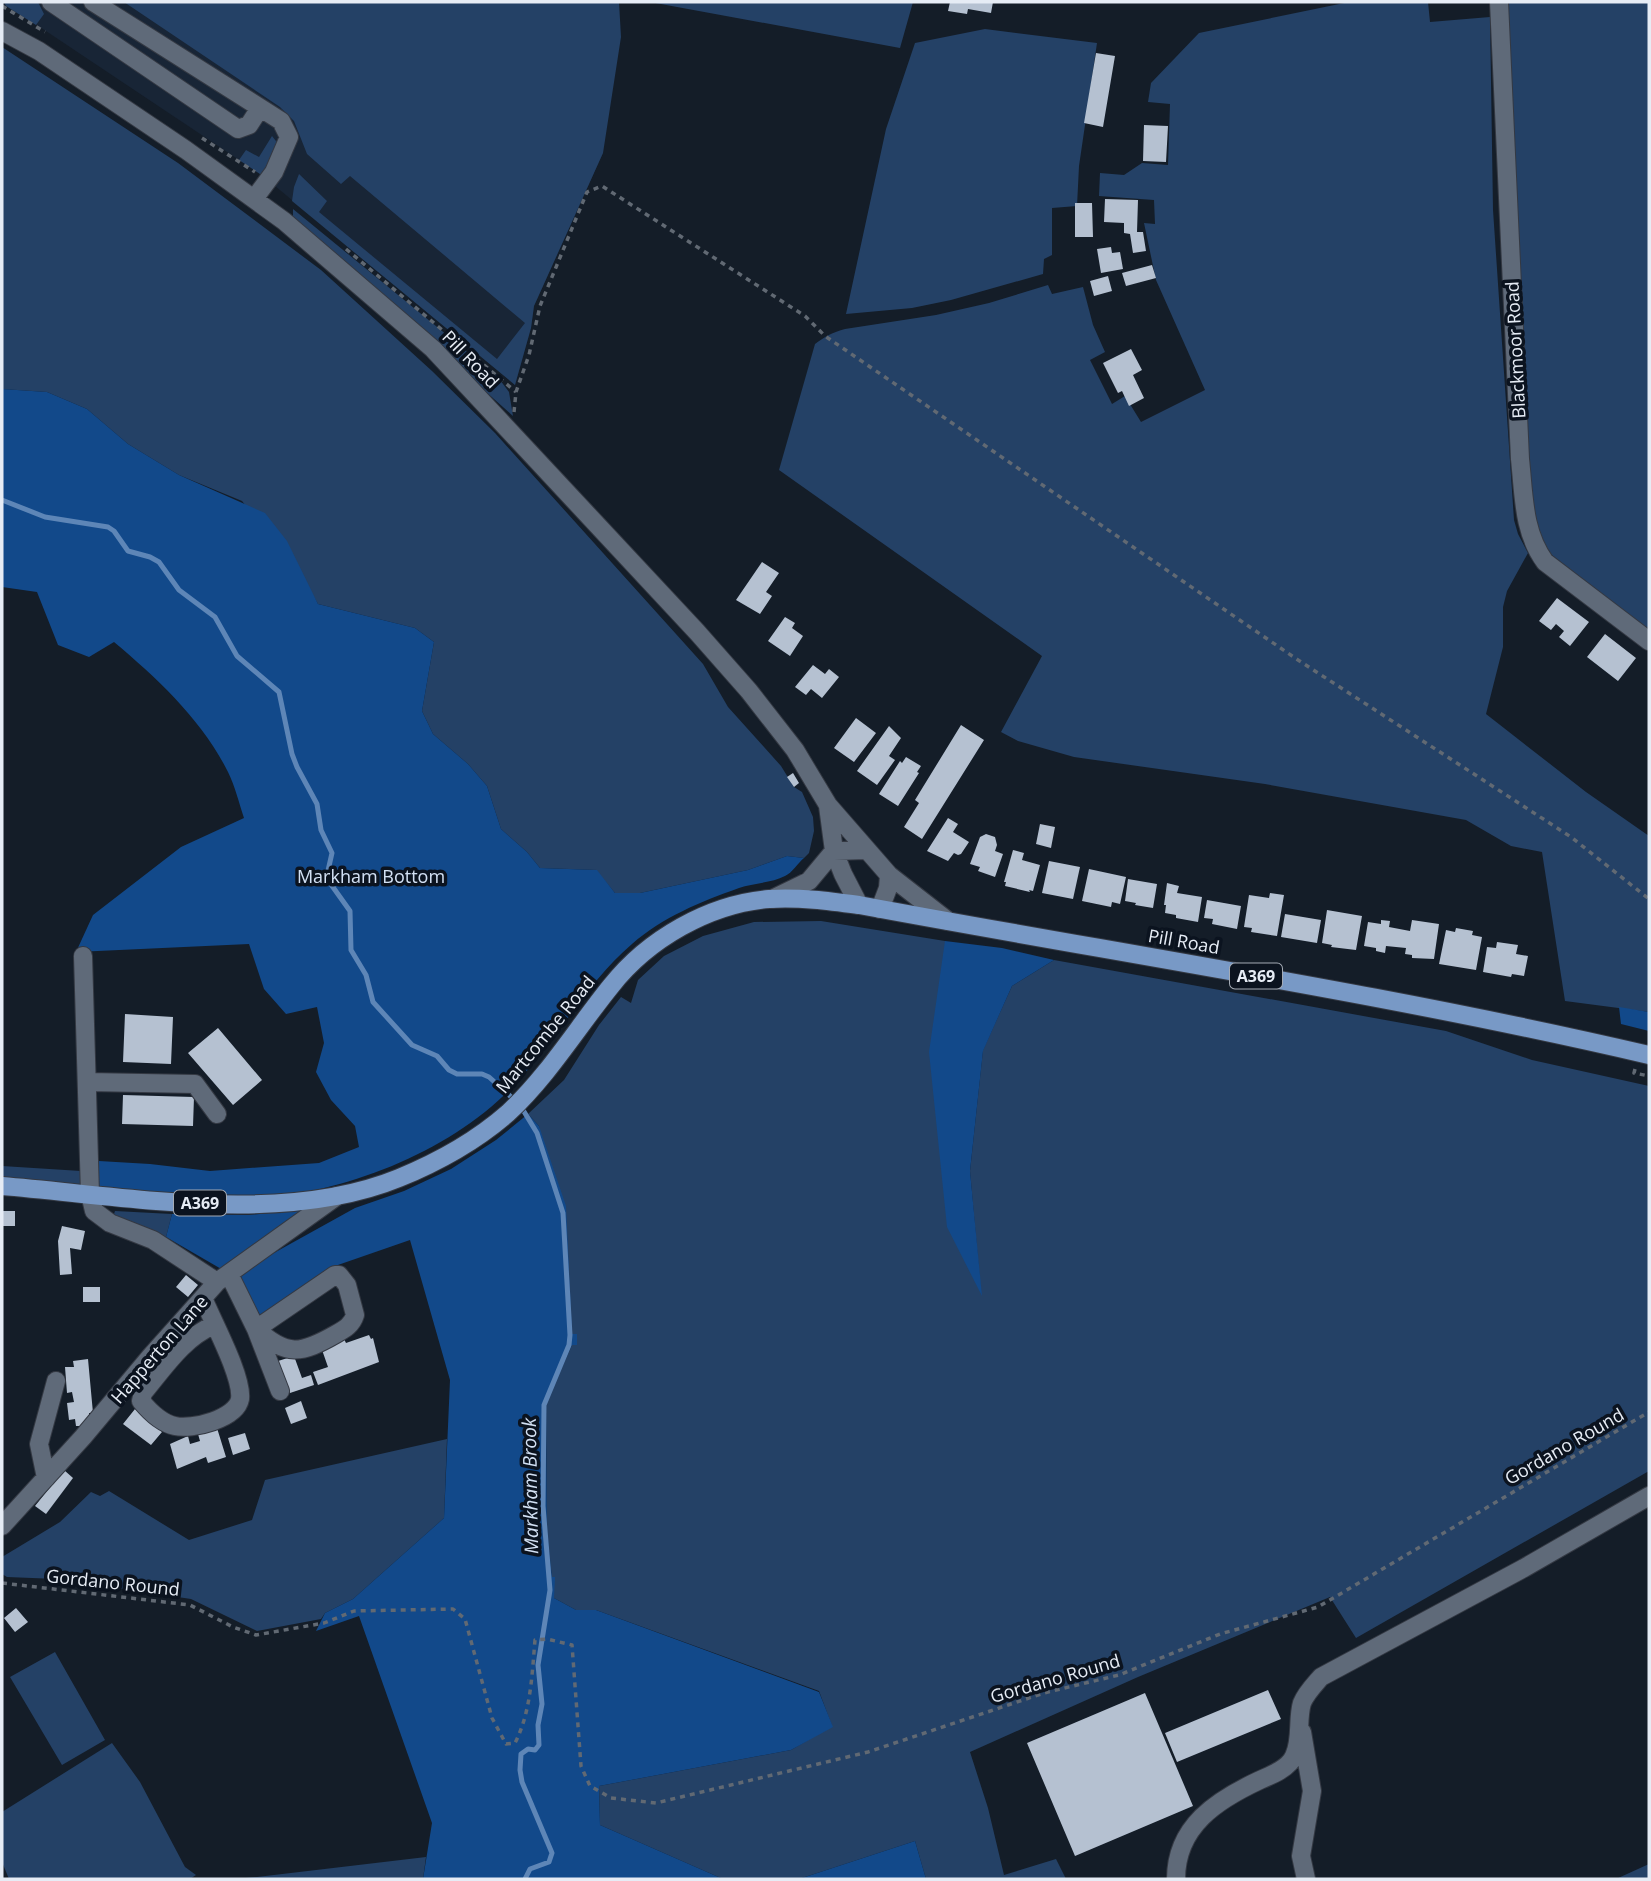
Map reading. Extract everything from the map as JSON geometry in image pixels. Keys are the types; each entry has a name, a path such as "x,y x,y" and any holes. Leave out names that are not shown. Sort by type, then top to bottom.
{"main road":[{"name":"Martcombe Road","path":"2,1186 207,1203 267,1205 337,1196 396,1179 465,1145 507,1113 539,1080 609,988 635,959 670,934 717,911 772,899 824,900 948,921"},
{"name":"Pill Road","path":"948,921 1469,1014 1649,1055"}],"street":[{"path":"51,2 238,129 249,125 260,108"},
{"path":"93,2 281,121 289,137 274,172 254,199"},
{"name":"Blackmoor Road","path":"1499,2 1520,459 1528,531 1534,547 1545,562 1649,641"},
{"name":"Pill Road","path":"2,31 50,58 186,150 284,221 433,349 749,691 795,750 828,805 866,850 889,875 948,921"},
{"name":"Pill Road","path":"828,805 834,851 859,905"},
{"path":"772,899 809,881 834,851 866,850"},
{"path":"880,909 888,888 889,875"},
{"path":"83,957 90,1194 94,1211 110,1223 153,1240 223,1278 256,1329 280,1391"},
{"path":"88,1082 195,1084 217,1114"},
{"name":"Happerton Lane","path":"2,1526 223,1278 337,1196"},
{"path":"335,1275 340,1275 346,1285 354,1320 348,1327 323,1342 307,1348 287,1349 273,1344 256,1329 335,1275"},
{"path":"203,1298 239,1385 240,1400 235,1408 223,1417 186,1428 172,1426 158,1419 141,1401 143,1393 194,1335 214,1325"},
{"path":"46,1478 39,1444 56,1381"},
{"path":"1176,1879 1183,1842 1198,1819 1215,1804 1283,1768 1294,1756 1302,1703 1321,1677 1524,1568 1649,1496"},
{"path":"1300,1722 1312,1791 1301,1856 1306,1879"}],"path":[{"path":"516,392 529,355 540,306 587,192 602,186 805,316 825,336 1298,660 1571,836 1649,899"},
{"name":"Gordano Round","path":"2,1583 190,1605 233,1627 256,1635 324,1622 354,1611 453,1609 465,1619 492,1718 506,1744 515,1743 520,1733 532,1685 535,1640 547,1639 572,1645 580,1766 590,1786 611,1798 656,1803 868,1752 1044,1693 1119,1675 1220,1634 1318,1607 1649,1412"}],"shaded area":[{"path":"2,2 459,2 603,153 534,306 531,328 515,385 263,176"},
{"path":"4,2 38,2 44,14 36,25"},
{"path":"124,2 619,2 621,37 603,153 534,306 531,328 515,385 292,201 299,174 327,201 319,212 497,359 525,323 350,176 341,184 307,154 294,121 280,107"},
{"path":"650,2 913,2 900,48"},
{"path":"1349,2 1428,2 1430,22 1490,17 1493,210 1514,520 1528,553 1507,591 1503,607 1503,647 1486,714 1586,792 1649,836 1649,1012 1565,1001 1542,852 1511,846 1466,820 1265,784 1074,757 1018,741 1001,732 1042,656 779,470 818,341 845,329 936,315 989,303 1048,285 1052,294 1083,287 1093,325 1105,352 1090,360 1112,404 1125,396 1141,422 1205,390 1156,280 1144,223 1155,224 1154,200 1099,196 1100,173 1124,175 1142,163 1168,165 1170,104 1148,102 1151,83 1199,33"},
{"path":"1508,2 1649,2 1649,630 1548,552 1539,540 1531,508"},
{"path":"985,29 1097,43 1079,166 1077,206 1052,208 1052,255 1044,259 1043,274 912,308 846,314 886,129 915,43"},
{"path":"2,47 178,163 321,270 432,371 495,433 703,664 728,707 781,766 794,787 802,792 813,817 814,831 809,853 804,858 787,856 748,870 640,893 615,893 596,870 540,868 527,852 501,829 487,786 468,764 433,734 422,711 434,642 415,628 318,604 303,578 242,501 179,475 128,444 87,409 47,392 2,389"},
{"path":"272,136 279,145 263,176 239,160 246,150 259,157"},
{"path":"293,209 497,376 509,392 513,416 298,225 293,218"},
{"path":"821,921 945,941 981,1293 970,1171 983,1050 1012,986 1054,960 1446,1031 1532,1060 1649,1086 1649,1471 1356,1638 1330,1597 1138,1677 970,1752 988,1808 1004,1875 1056,1859 1066,1879 926,1879 915,1841 799,1879 723,1879 600,1825 599,1786 791,1750 832,1726 819,1691 596,1610 576,1610 554,1598 547,1531 546,1402 577,1334 572,1334 539,1126 528,1114 564,1080 599,1025 621,997 631,1003 638,980 664,956 703,936 754,922"},
{"path":"2,1166 81,1171 81,1185 2,1180"},
{"path":"115,1211 172,1214 166,1237 118,1217 114,1214"},
{"path":"447,1439 444,1518 353,1599 325,1613 321,1619 257,1631 191,1599 57,1579 7,1577 2,1574 2,1557 60,1522 91,1492 100,1496 109,1491 189,1540 252,1520 265,1480"},
{"path":"55,1652 105,1740 62,1765 10,1677"},
{"path":"112,1743 140,1782 185,1867 196,1875 190,1879 9,1879 2,1862 2,1812"},
{"path":"426,1857 423,1879 235,1879 257,1877"},
{"path":"1649,1864 1649,1879 1616,1879"}],"green space":[{"name":"Markham Bottom","path":"2,389 47,392 87,409 128,444 179,475 265,513 287,541 318,604 415,628 434,642 422,711 433,734 468,764 487,786 501,829 527,852 540,868 597,870 615,893 640,893 748,870 787,856 804,858 785,876 710,899 682,911 644,934 615,960 529,1069 487,1110 426,1150 392,1166 321,1189 251,1199 98,1188 99,1161 210,1171 319,1163 359,1147 355,1126 331,1100 316,1072 324,1043 317,1007 286,1014 264,989 249,944 76,952 93,915 181,847 244,818 230,777 217,753 192,718 163,686 114,642 89,657 58,645 37,592 2,587"},
{"path":"945,941 1002,948 1054,960 1012,986 983,1051 970,1171 982,1296 947,1227 929,1052"},
{"path":"1619,1007 1649,1012 1649,1031 1621,1024"},
{"path":"528,1114 539,1126 566,1206 572,1334 577,1334 577,1345 572,1345 546,1402 547,1531 552,1577 555,1577 554,1598 576,1610 596,1610 819,1692 833,1727 791,1750 599,1786 600,1825 723,1879 423,1879 432,1823 359,1616 316,1631 325,1613 353,1599 444,1518 450,1380 410,1240 335,1266 257,1321 236,1274 355,1208 404,1191 451,1169 496,1140"},
{"path":"311,1209 223,1270 166,1237 172,1214 248,1215"},
{"path":"915,1841 926,1879 799,1879"}],"building":[{"path":"950,2 993,2 991,13 968,9 967,14 948,11"},
{"path":"1096,53 1115,56 1103,127 1084,123"},
{"path":"1144,125 1168,126 1166,162 1143,161"},
{"path":"1105,199 1138,200 1137,232 1143,232 1146,251 1133,253 1130,234 1124,233 1124,223 1104,222"},
{"path":"1075,203 1092,203 1093,237 1075,237"},
{"path":"1111,247 1112,253 1120,252 1123,269 1101,273 1097,249"},
{"path":"1152,265 1156,278 1126,286 1122,273"},
{"path":"1108,276 1112,291 1094,296 1090,281"},
{"path":"1131,349 1142,370 1133,375 1144,398 1129,406 1122,391 1118,393 1103,363"},
{"path":"762,562 779,573 766,592 772,596 760,614 736,600"},
{"path":"1557,598 1589,622 1570,646 1559,637 1564,631 1556,624 1551,630 1539,621"},
{"path":"785,617 795,623 792,628 803,636 790,656 768,641"},
{"path":"1605,634 1636,658 1618,681 1587,657"},
{"path":"813,665 825,674 829,669 839,677 822,698 811,689 806,695 795,687"},
{"path":"856,718 876,733 854,762 834,748"},
{"path":"961,725 984,740 922,839 904,827 919,803 915,800"},
{"path":"889,726 901,738 889,756 895,760 877,785 857,771"},
{"path":"906,757 921,766 898,806 879,794 900,761 902,763"},
{"path":"793,773 799,783 794,787 787,777"},
{"path":"948,818 958,824 953,832 969,842 961,854 954,853 948,861 927,851"},
{"path":"1040,824 1055,827 1051,848 1036,844"},
{"path":"986,834 995,837 995,851 1003,854 995,877 978,871 980,867 970,864 980,837"},
{"path":"1013,850 1024,853 1022,860 1040,865 1033,891 1005,886"},
{"path":"1049,861 1080,867 1073,899 1042,893"},
{"path":"1089,869 1126,877 1120,904 1112,902 1111,907 1082,901"},
{"path":"1128,879 1157,884 1153,908 1125,901"},
{"path":"1167,883 1179,886 1177,893 1202,897 1198,922 1165,913"},
{"path":"1270,893 1284,895 1277,936 1251,932 1252,928 1244,927 1249,895 1269,898"},
{"path":"1207,900 1241,906 1237,929 1212,924 1213,919 1204,918"},
{"path":"1327,910 1362,916 1356,950 1331,947 1332,945 1322,943"},
{"path":"1285,914 1321,920 1317,943 1281,937"},
{"path":"1381,920 1390,921 1389,927 1410,931 1412,920 1439,924 1434,959 1412,958 1412,955 1405,954 1406,948 1386,946 1385,953 1364,946 1368,922 1381,924"},
{"path":"1456,928 1473,931 1472,935 1482,937 1476,970 1439,964 1446,930 1455,932"},
{"path":"1497,942 1518,945 1516,954 1528,956 1524,976 1512,974 1511,977 1483,972 1487,947 1496,948"},
{"path":"125,1014 173,1017 171,1064 123,1062"},
{"path":"218,1028 262,1080 233,1105 188,1053"},
{"path":"123,1095 194,1097 193,1126 122,1124"},
{"path":"2,1211 15,1211 15,1226 2,1226"},
{"path":"62,1226 85,1231 81,1250 70,1248 72,1274 60,1275 58,1241"},
{"path":"186,1275 198,1285 188,1297 176,1287"},
{"path":"83,1287 100,1287 100,1302 83,1302"},
{"path":"369,1335 373,1338 379,1362 318,1385 313,1372 328,1367 321,1347 344,1339 346,1343"},
{"path":"294,1356 302,1378 311,1375 314,1385 290,1393 278,1361"},
{"path":"88,1359 93,1413 89,1413 83,1426 76,1426 75,1419 69,1420 67,1403 74,1402 72,1392 67,1393 65,1367 74,1367 73,1361"},
{"path":"301,1401 307,1418 291,1424 285,1408"},
{"path":"135,1409 162,1432 151,1445 123,1424"},
{"path":"217,1428 226,1457 208,1463 206,1457 177,1469 170,1444 188,1436 190,1444 200,1441 198,1434"},
{"path":"245,1433 250,1449 233,1455 228,1438"},
{"path":"64,1470 73,1478 46,1514 35,1506"},
{"path":"16,1608 28,1622 15,1632 4,1618"},
{"path":"1268,1690 1281,1719 1177,1762 1165,1733"},
{"path":"1145,1693 1193,1806 1075,1856 1027,1743"}],"waterway":[{"name":"Markham Brook","path":"2,500 45,517 108,527 128,551 159,562 179,590 215,617 237,656 279,692 292,754 317,804 321,830 332,853 327,875 350,911 351,950 366,975 373,1002 412,1045 437,1056 449,1070 457,1074 482,1074 489,1077 520,1105 537,1133 563,1213 570,1335 569,1345 544,1405 543,1506 550,1590 538,1665 542,1704 538,1725 539,1745 535,1750 528,1749 521,1754 520,1770 522,1782 552,1853 549,1862 530,1869 525,1879"}]}
